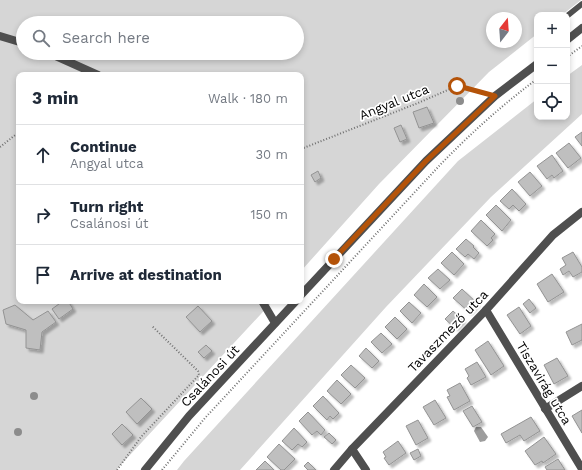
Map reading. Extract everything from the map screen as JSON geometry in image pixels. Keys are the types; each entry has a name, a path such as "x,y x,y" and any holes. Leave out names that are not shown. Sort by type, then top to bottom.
{"street":[{"path":"570,38 582,28"},
{"path":"0,36 16,41"},
{"path":"64,60 91,72"},
{"path":"304,292 426,161 495,96 534,66"},
{"name":"Tavaszmező utca","path":"334,470 352,449 486,310 553,235 582,212"},
{"path":"264,304 276,323"},
{"name":"Csalánosi út","path":"145,470 189,416 293,304"},
{"name":"Tiszavirág utca","path":"486,310 582,469"},
{"path":"545,408 582,386"},
{"path":"352,449 366,470"}],"lane":[{"path":"570,14 582,4"}],"path":[{"path":"570,55 582,46"},
{"path":"162,470 210,413 440,164 491,115 534,81"},
{"name":"Angyal utca","path":"304,148 457,86 495,96"},
{"path":"0,147 16,134"},
{"path":"117,470 141,437 199,375 198,371 152,326"}],"shaded area":[{"path":"0,0 581,0 566,12 534,12 534,36 522,46 522,12 486,12 486,48 519,48 489,72 379,184 304,268 304,72 16,72 16,304 270,304 116,470 0,470"},
{"path":"582,65 582,114 491,197 386,307 240,470 177,470 458,161 534,101 534,120 570,120 570,74"},
{"path":"476,427 481,427 488,437 485,441 480,442 474,431"}],"building":[{"path":"427,107 434,123 419,128 413,112"},
{"path":"401,125 407,139 400,142 394,128"},
{"path":"582,132 582,146 575,137"},
{"path":"569,143 581,158 568,168 556,153"},
{"path":"552,155 563,171 554,178 552,175 547,179 537,166"},
{"path":"318,171 321,178 315,182 311,175"},
{"path":"530,172 542,186 530,196 518,182"},
{"path":"512,189 526,204 519,211 513,205 509,209 500,201"},
{"path":"496,205 511,220 502,231 486,215"},
{"path":"481,220 495,234 491,238 493,240 487,246 471,231"},
{"path":"466,239 479,253 474,259 468,254 465,257 456,249"},
{"path":"452,252 464,264 454,275 441,263"},
{"path":"573,252 582,267 582,272 573,277 569,271 563,275 560,269 566,265 562,258"},
{"path":"438,269 450,280 440,289 428,278"},
{"path":"552,274 564,292 548,302 537,284"},
{"path":"424,284 437,297 427,307 414,295"},
{"path":"462,289 477,303 469,312 453,298"},
{"path":"529,299 536,308 530,313 523,304"},
{"path":"409,302 421,313 412,323 400,311"},
{"path":"59,304 70,304 73,309 59,319 52,309"},
{"path":"15,305 33,320 48,311 56,322 42,332 40,350 26,348 26,330 6,324 3,310"},
{"path":"198,306 212,321 200,332 186,317"},
{"path":"519,307 531,326 520,334 507,315"},
{"path":"453,311 463,320 455,328 445,319"},
{"path":"395,317 407,329 397,339 385,327"},
{"path":"582,324 582,340 572,345 566,332"},
{"path":"381,333 392,344 382,353 371,342"},
{"path":"488,341 504,366 491,375 475,350"},
{"path":"206,345 212,351 204,358 198,352"},
{"path":"366,348 379,361 372,368 359,356"},
{"path":"557,358 568,376 554,384 544,365"},
{"path":"477,362 486,377 471,385 467,378 469,376 465,369"},
{"path":"351,365 365,378 355,388 341,375"},
{"path":"337,380 351,394 341,404 327,391"},
{"path":"460,383 470,401 454,410 447,397 450,396 447,390"},
{"path":"323,396 339,413 333,419 330,416 327,420 313,406"},
{"path":"141,398 152,409 137,424 126,412"},
{"path":"435,400 446,418 434,425 423,407"},
{"path":"472,406 482,422 473,427 463,411"},
{"path":"582,410 582,433 572,416"},
{"path":"308,412 325,430 321,435 317,431 312,435 299,421"},
{"path":"531,417 540,431 524,441 520,435 506,443 501,434"},
{"path":"418,420 428,438 416,445 406,426"},
{"path":"122,424 133,435 122,445 112,434"},
{"path":"294,428 307,442 302,447 298,444 292,450 282,441"},
{"path":"329,433 336,440 332,444 324,437"},
{"path":"544,437 556,454 543,463 542,461 535,465 525,451"},
{"path":"398,441 406,453 389,465 384,458 386,457 383,452"},
{"path":"279,444 295,459 284,470 281,470 267,457"},
{"path":"418,449 421,456 414,460 410,453"},
{"path":"558,459 565,470 547,470 545,467"},
{"path":"265,461 274,470 256,470"},
{"path":"308,462 316,470 308,470 304,466"}],"route":[{"path":"334,259 426,161 495,96 457,86"}]}
